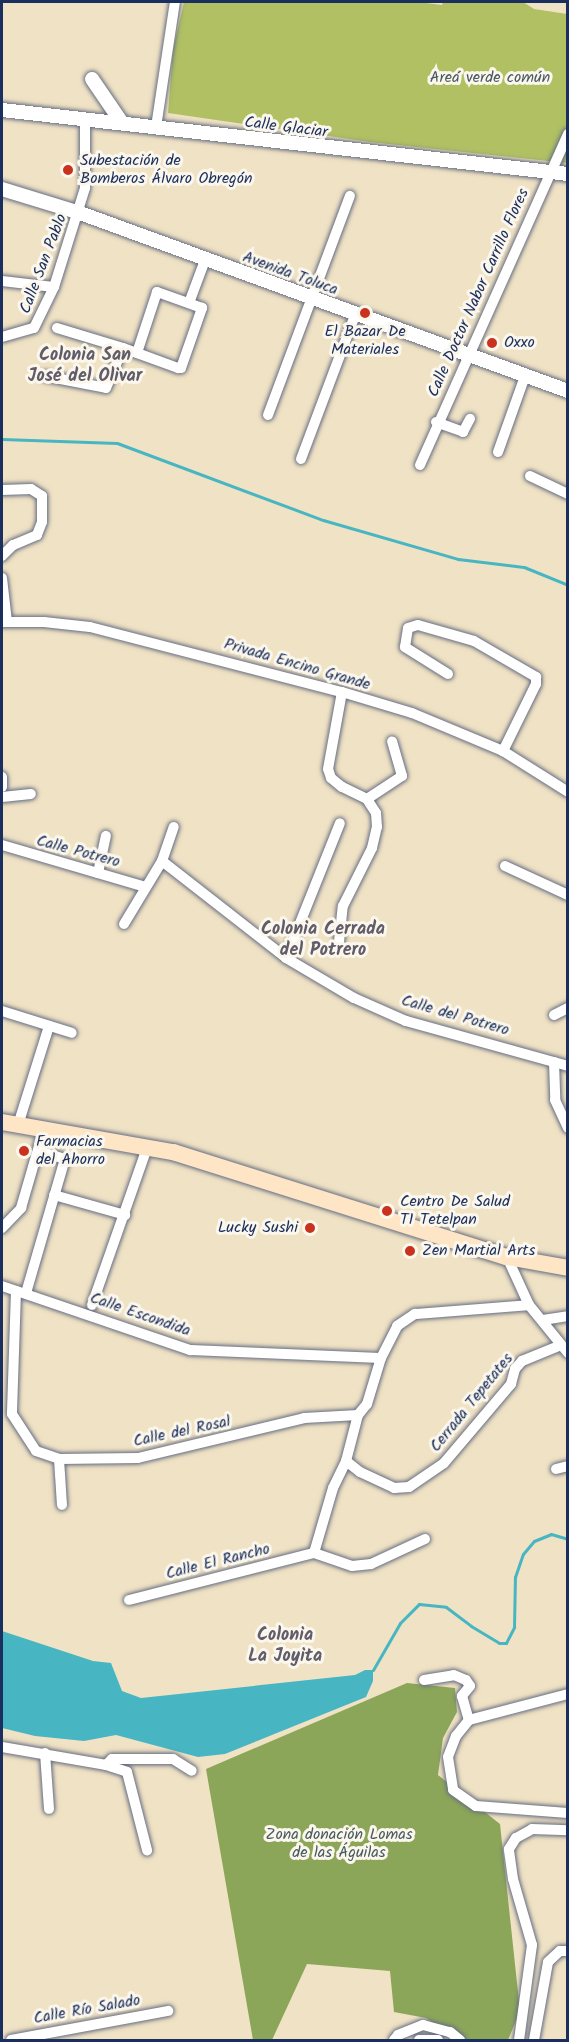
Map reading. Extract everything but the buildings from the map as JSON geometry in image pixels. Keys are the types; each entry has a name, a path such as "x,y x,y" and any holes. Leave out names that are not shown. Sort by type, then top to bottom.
{"main road":[{"path":"7,1125 44,1129 184,1155 507,1257 567,1268"}],"street":[{"path":"156,128 175,2"},
{"path":"92,79 122,123"},
{"name":"Calle Glaciar","path":"2,110 122,123 276,144 567,174"},
{"name":"Calle San Pablo","path":"2,337 34,328 54,287 80,213 86,188 85,119"},
{"name":"Calle Doctor Nabor Carrillo Flores","path":"420,465 436,423 470,356 567,134"},
{"name":"Avenida Toluca","path":"2,189 80,213 309,299 567,391"},
{"path":"268,415 309,299 350,196"},
{"path":"189,303 205,260"},
{"path":"2,281 54,287"},
{"path":"57,328 178,368 184,366 203,312 189,303 157,292 137,354"},
{"path":"301,459 355,315"},
{"path":"45,376 106,388 123,348"},
{"path":"498,452 525,376"},
{"path":"436,423 465,432 470,419"},
{"path":"530,476 567,494"},
{"path":"2,490 31,489 42,496 42,522 37,535 13,545 2,556"},
{"path":"2,578 4,622"},
{"name":"Privada Encino Grande","path":"4,622 90,627 342,692 412,714 503,751 567,792"},
{"path":"448,674 405,647 408,628 418,625 474,641 536,677 536,684 503,751"},
{"path":"339,942 343,906 372,848 377,827 376,813 367,799 342,787 331,778 328,769 342,692"},
{"path":"367,799 402,776 392,741"},
{"path":"2,777 2,787"},
{"path":"2,797 32,794"},
{"path":"286,958 340,823"},
{"path":"124,924 162,861 174,826"},
{"path":"98,873 106,836"},
{"name":"Calle Potrero","path":"2,845 146,887"},
{"name":"Calle del Potrero","path":"162,861 286,958 354,998 406,1021 567,1066"},
{"path":"505,866 567,895"},
{"path":"554,1015 567,1008"},
{"path":"2,1011 72,1033"},
{"path":"7,1125 49,1026"},
{"path":"554,1062 555,1100 567,1128"},
{"path":"2,1228 21,1208 44,1129"},
{"path":"92,1305 147,1148"},
{"name":"Calle del Rosal","path":"38,1151 65,1159 21,1292 12,1414 36,1451 59,1459 138,1458 304,1418 358,1414"},
{"path":"54,1196 125,1215"},
{"path":"507,1257 529,1305 564,1349"},
{"name":"Calle Escondida","path":"2,1286 190,1350 381,1358"},
{"path":"425,1539 370,1564 352,1566 314,1553 333,1488 346,1461 358,1414 367,1404 381,1358 397,1326 415,1314 529,1305"},
{"path":"543,1320 567,1316"},
{"name":"Cerrada Tepetates","path":"346,1461 360,1472 394,1488 409,1487 444,1463 511,1384 515,1369 522,1361 564,1349"},
{"path":"59,1459 62,1505"},
{"path":"556,1469 567,1466"},
{"name":"Calle El Rancho","path":"129,1600 314,1553"},
{"path":"424,1680 454,1675 466,1680 470,1686 462,1696 469,1720"},
{"path":"567,1694 469,1720 456,1736 448,1757 453,1790 462,1799 491,1810 567,1813"},
{"path":"2,1746 106,1765 127,1772 147,1850"},
{"path":"45,1753 50,1809"},
{"path":"106,1765 112,1759 173,1759 192,1772"},
{"path":"519,2040 532,1945 513,1879 508,1849 516,1838 532,1828 567,1830"},
{"path":"534,2040 548,1962 560,1952 567,1951"},
{"name":"Calle Río Salado","path":"11,2040 168,2011"},
{"path":"394,2040 398,2034 423,2025 450,2032 460,2040"},
{"path":"419,2040 438,2040"}],"green space":[{"name":"Areá verde común","path":"184,2 418,2 442,5 443,2 523,2 534,9 567,14 567,163 370,142 168,113 173,50"},
{"name":"Zona donación Lomas de las Águilas","path":"407,1683 455,1688 457,1712 443,1738 438,1775 500,1824 520,2011 508,2040 458,2040 426,2018 394,2012 390,1971 307,1964 272,2040 253,2040 206,1769"}],"water":[{"path":"2,1631 93,1661 111,1663 122,1691 141,1698 355,1675 365,1670 373,1670 373,1681 366,1697 225,1754 198,1757 116,1735 84,1741 35,1736 2,1728"}],"waterway":[{"path":"2,439 117,443 323,520 458,559 524,567 568,585"},
{"path":"373,1670 400,1623 419,1604 446,1607 499,1643 506,1643 514,1627 515,1577 523,1554 534,1541 551,1534 568,1539"}],"place":[{"name":"Subestación de Bomberos Álvaro Obregón","path":"68,170"},
{"name":"El Bazar De Materiales","path":"365,313"},
{"name":"Oxxo","path":"492,343"},
{"name":"Farmacias del Ahorro","path":"24,1151"},
{"name":"Centro De Salud T1 Tetelpan","path":"387,1211"},
{"name":"Lucky Sushi","path":"310,1228"},
{"name":"Zen Martial Arts","path":"410,1251"}],"district":[{"name":"Colonia San José del Olivar","path":"85,367"},
{"name":"Colonia Cerrada del Potrero","path":"323,941"},
{"name":"Colonia La Joyita","path":"285,1647"}]}
